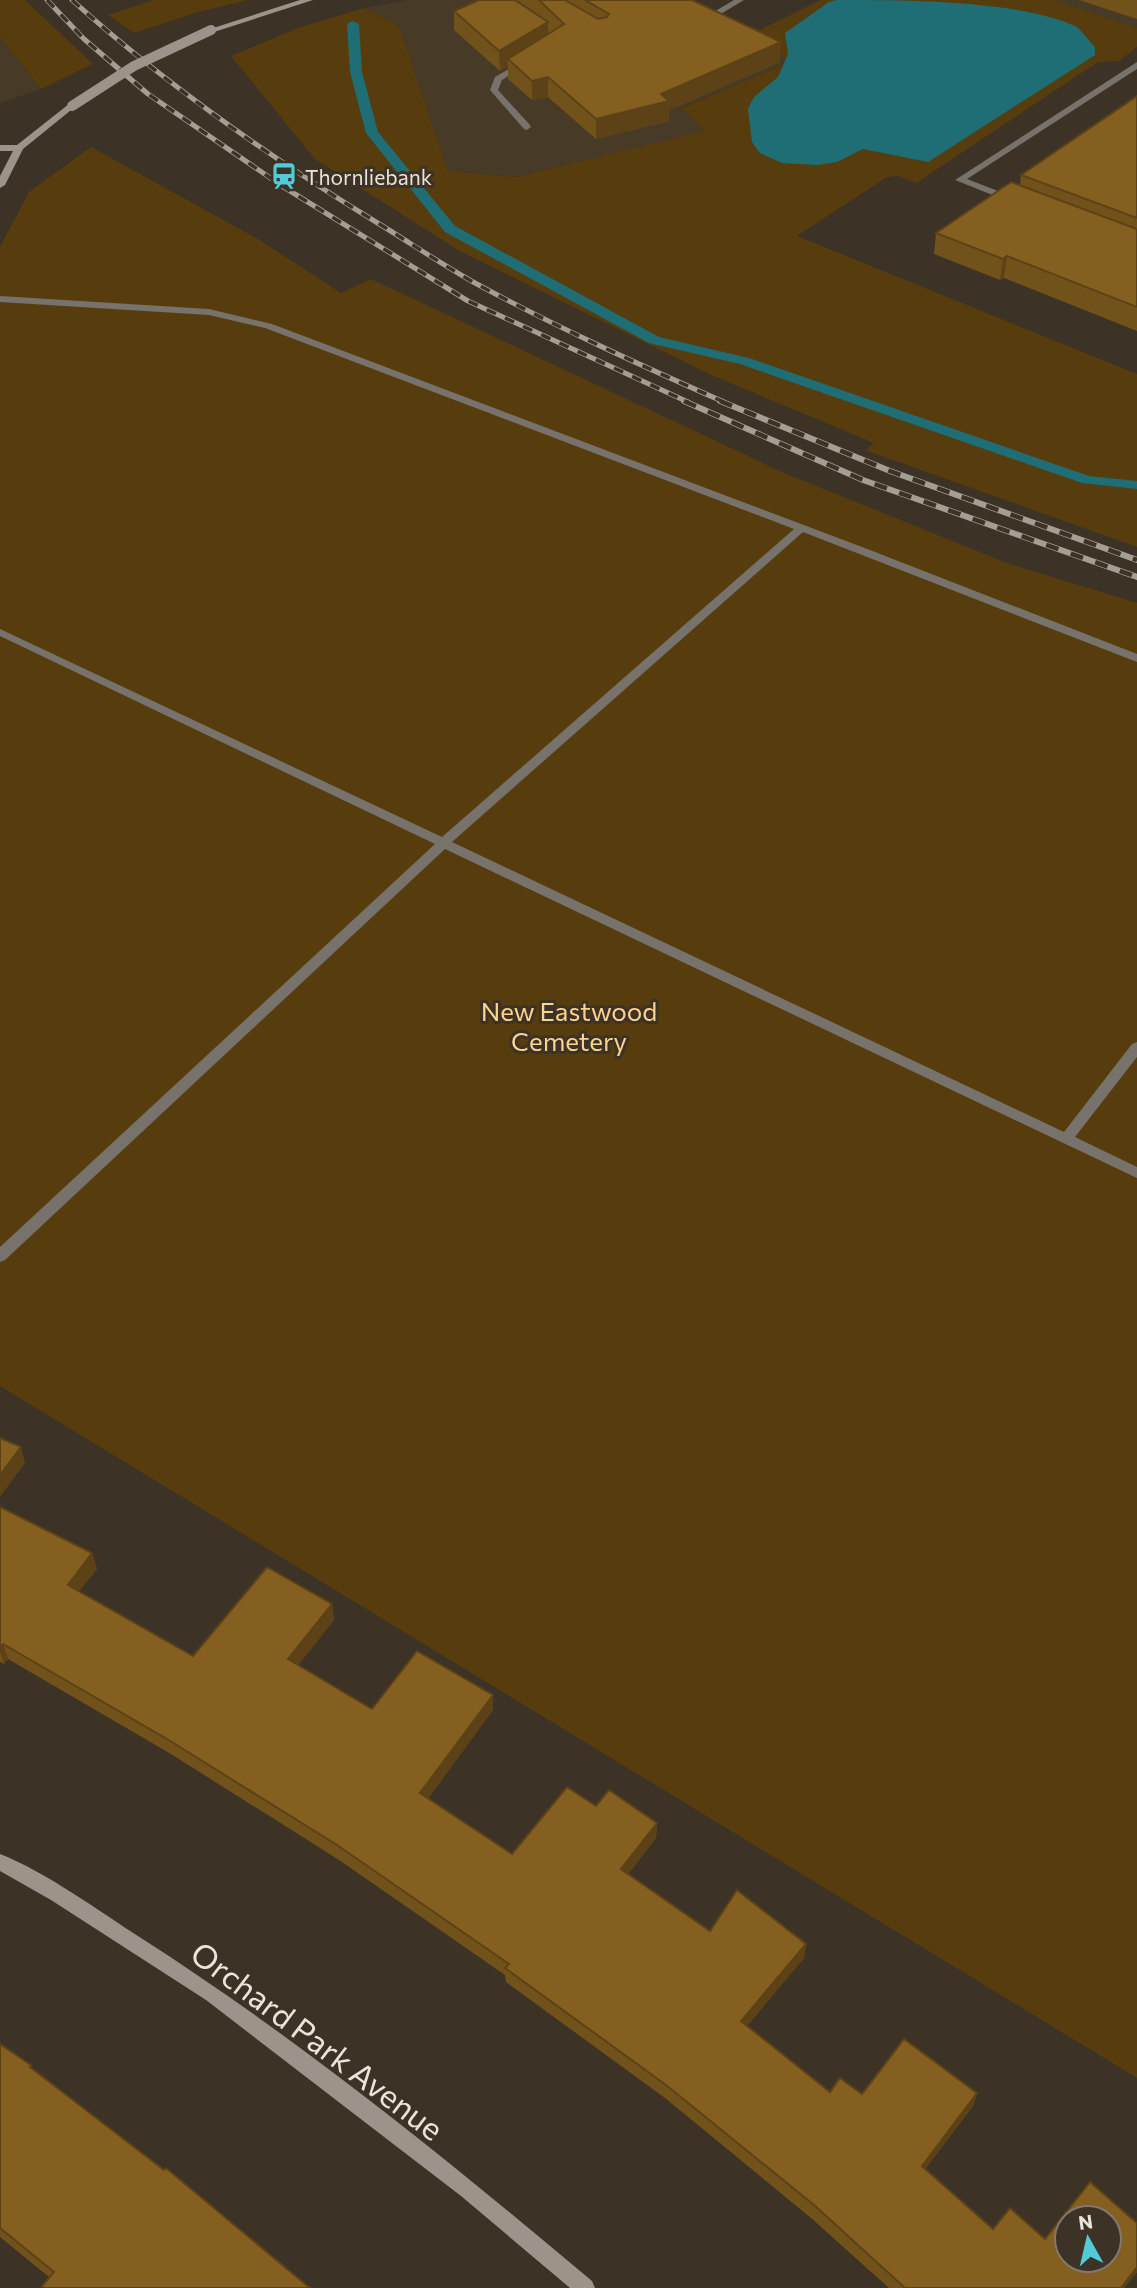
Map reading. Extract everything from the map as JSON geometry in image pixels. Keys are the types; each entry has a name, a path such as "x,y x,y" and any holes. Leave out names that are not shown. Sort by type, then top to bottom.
{"main road":[{"path":"0,185 19,148 72,106 134,66 211,30 309,0"},
{"path":"0,148 19,148"},
{"name":"Orchard Park Avenue","path":"0,1862 57,1894 212,1994 468,2189 585,2288"}],"street":[{"path":"716,13 740,0"},
{"path":"527,127 495,90 498,79 533,58"},
{"path":"1023,204 960,180 1137,65"},
{"path":"0,299 209,312 268,326 1137,658"},
{"path":"0,1256 443,843 801,528"},
{"path":"0,632 1137,1173"},
{"path":"1066,1139 1137,1047"}],"shaded area":[{"path":"407,0 656,0 745,37 793,61 683,107 704,131 517,177 448,171 399,26 364,8"},
{"path":"1054,0 1137,0 1137,28"},
{"path":"0,37 41,89 0,103"}],"green space":[{"path":"0,0 25,0 93,64 41,89 0,37"},
{"path":"154,0 248,0 195,13 134,33 108,15"},
{"path":"821,0 1054,0 1137,28 1137,47 1119,61 1098,62 916,183 899,176 887,177 797,236 1137,374 1137,547 865,450 874,443 711,375 458,250 315,159 231,56 298,28 364,8 399,26 448,171 517,177 704,131 682,108 792,61 745,37"},
{"name":"New Eastwood Cemetery","path":"91,147 258,239 341,293 371,279 784,473 1007,563 1137,603 1137,2078 0,1386 0,247 29,192"}],"water":[{"path":"829,2 961,3 1026,11 1077,27 1095,47 1095,55 928,162 863,149 837,162 817,165 782,163 760,153 752,142 748,109 754,97 778,77 788,54 785,33"}],"building":[{"path":"479,0 515,0 548,22 499,51 454,11"},
{"path":"539,0 565,0 598,19 609,14 585,0 692,0 781,42 661,94 669,101 596,119 548,77 532,81 508,59 564,24"},
{"path":"1137,96 1137,218 1021,175"},
{"path":"1011,182 1137,229 1137,307 1007,256 1003,259 936,233"},
{"path":"0,1438 21,1447 0,1475"},
{"path":"0,1507 92,1553 68,1585 193,1656 267,1567 332,1604 288,1659 372,1709 417,1651 493,1695 420,1793 512,1854 567,1787 596,1806 609,1790 657,1823 621,1869 710,1931 737,1890 806,1944 741,2021 830,2092 840,2078 862,2094 904,2039 977,2093 922,2166 993,2229 1010,2208 1045,2239 1053,2229 1053,2274 1123,2274 1123,2211 1137,2223 1137,2267 1121,2288 905,2288 814,2205 666,2085 505,1968 509,1964 337,1845 167,1739 3,1644 0,1648"},
{"path":"0,2044 31,2065 30,2067 164,2170 166,2168 310,2288 44,2288 42,2286 54,2272 0,2228"},
{"path":"1090,2182 1115,2204 1073,2204"}],"waterway":[{"path":"353,24 356,72 372,133 450,229 654,340 744,361 1087,480 1137,485"}],"railway":[{"path":"47,0 84,39 148,94 282,186 468,301 688,402"},
{"path":"72,0 144,61 219,118 296,171 450,268 567,330 724,402"},
{"path":"684,401 863,480 1137,577"},
{"path":"720,401 890,471 1137,560"}],"place":[{"name":"Thornliebank","path":"284,176"}]}
